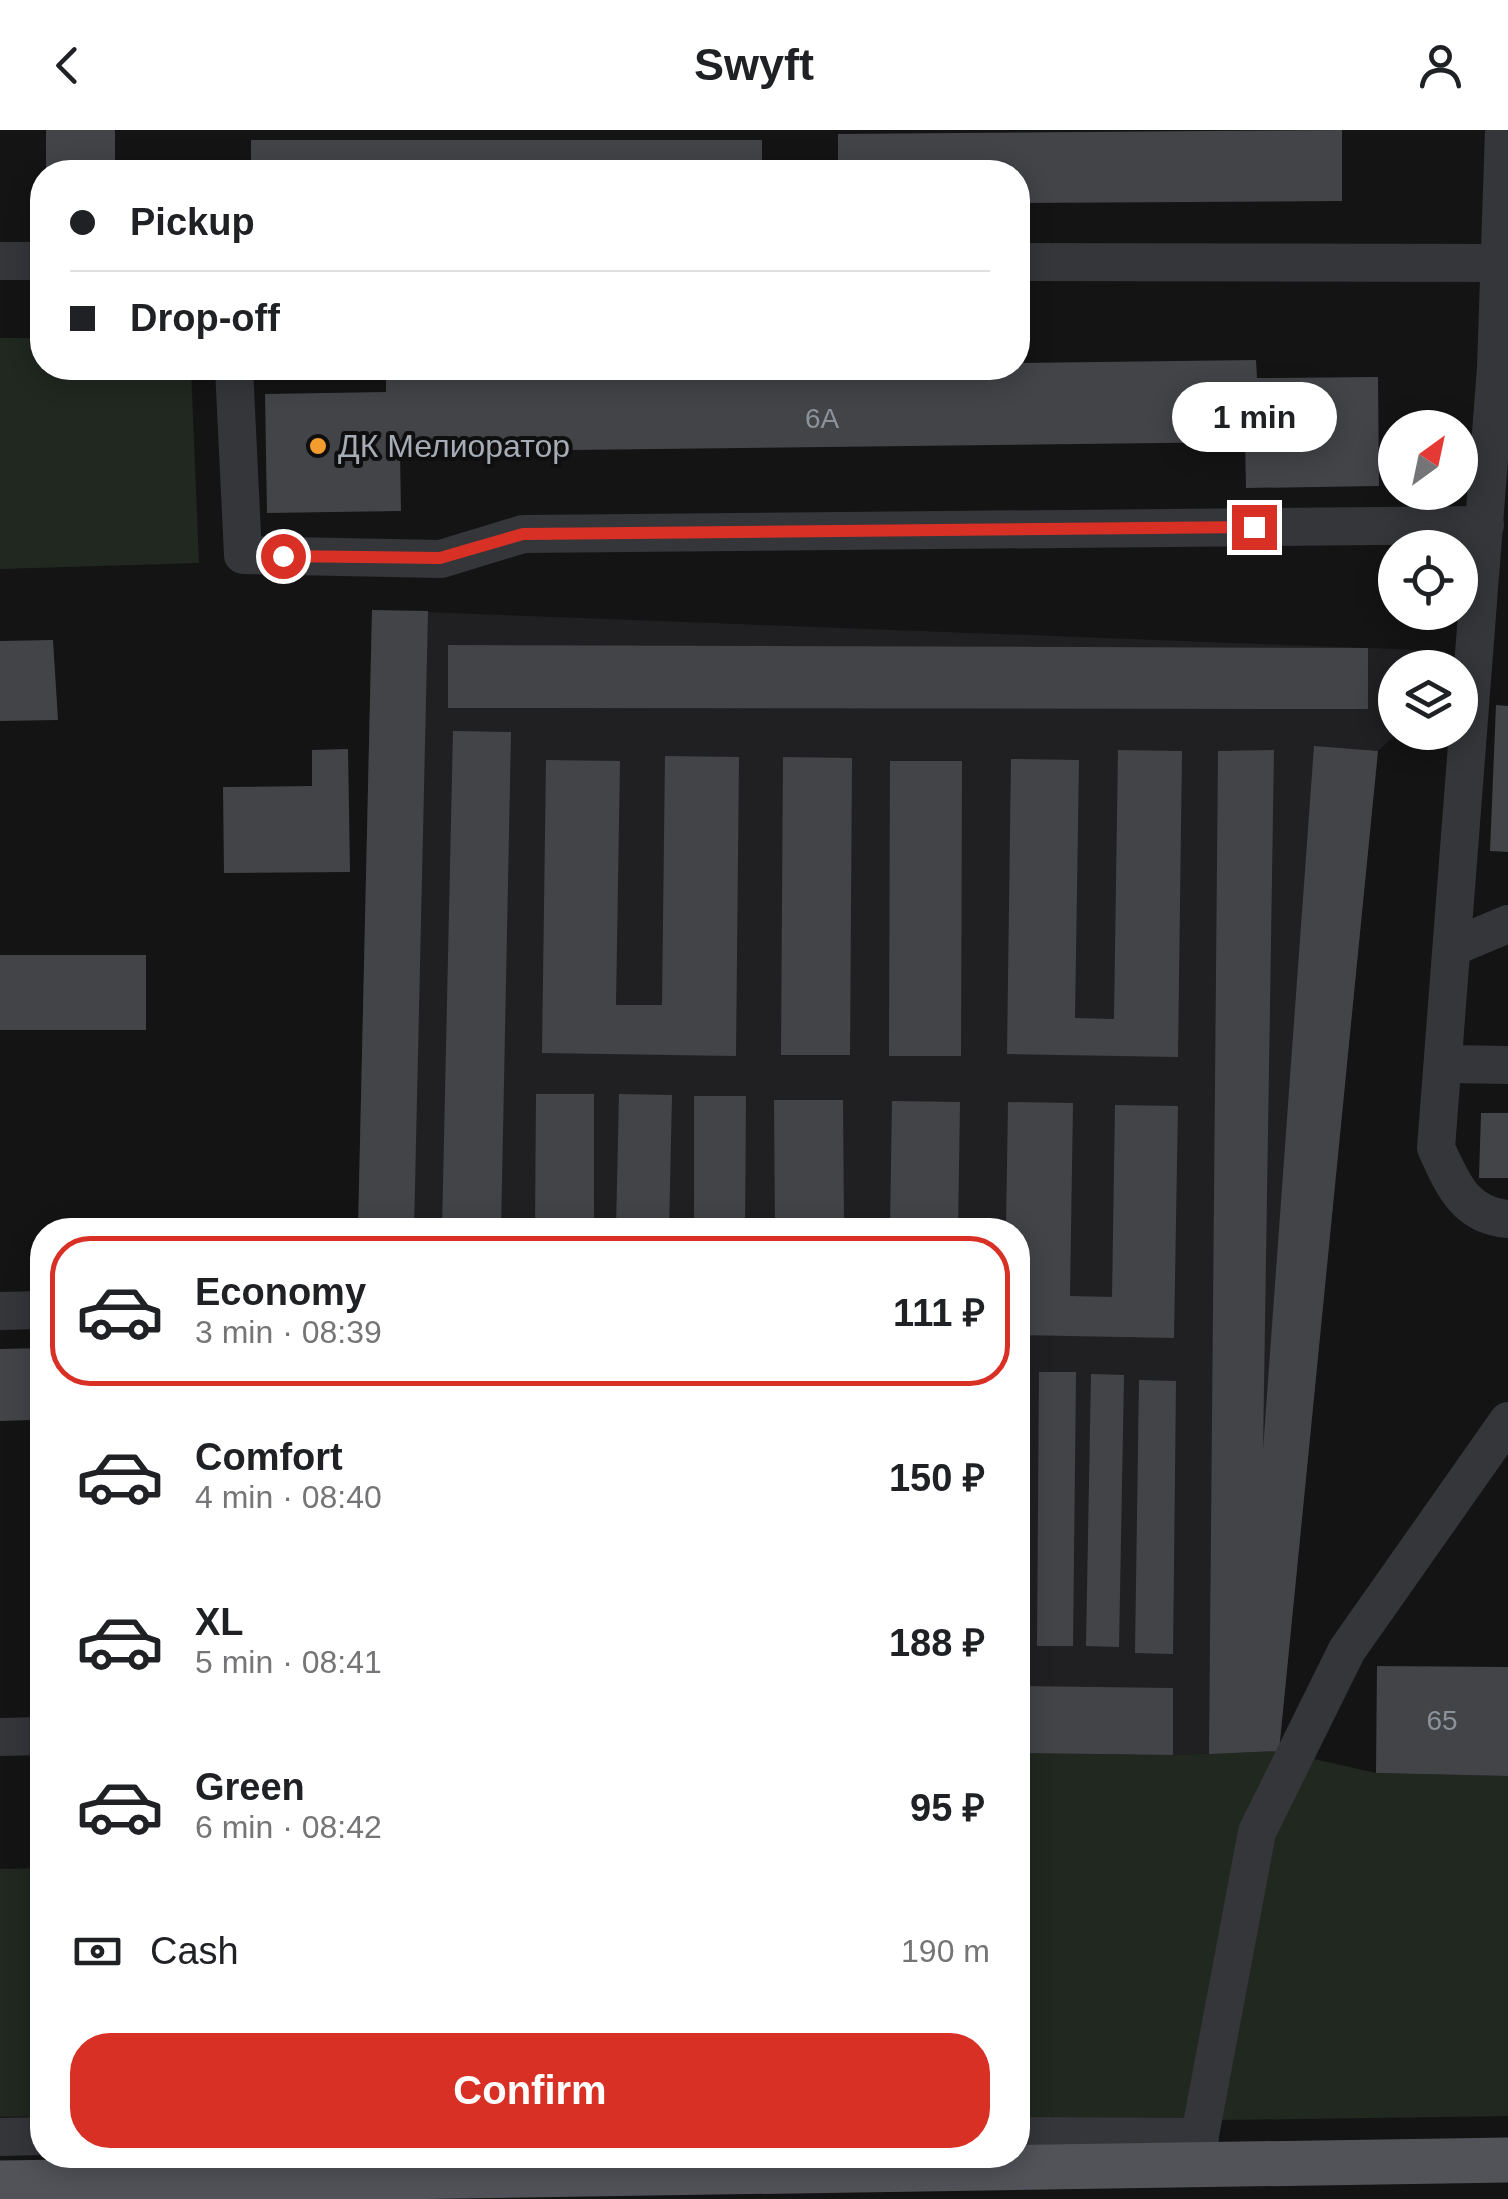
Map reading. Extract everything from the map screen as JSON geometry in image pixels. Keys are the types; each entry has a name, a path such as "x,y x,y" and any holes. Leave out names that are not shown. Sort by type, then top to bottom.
{"main road":[{"path":"1030,2156 1197,2152 1508,2160"},
{"path":"0,2183 579,2168"}],"street":[{"path":"1504,130 1502,368 1484,525 1436,1148 1459,1197 1498,1218 1508,1218"},
{"path":"0,261 30,261"},
{"path":"1030,262 1501,263"},
{"path":"235,380 243,555 440,558 523,534 1484,525"},
{"path":"1457,898 1508,922"},
{"path":"1453,947 1508,922"},
{"path":"1445,1064 1508,1065"},
{"path":"0,1311 30,1310"},
{"path":"1030,2137 1197,2152 1257,1832 1346,1650 1508,1421"},
{"path":"0,1736 30,1736"},
{"path":"0,2137 30,2136"}],"shaded area":[{"path":"0,338 30,338 30,380 191,380 199,563 0,569"},
{"path":"372,610 1419,650 1378,650 1379,750 1279,1751 1173,1755 1030,1753 1030,1218 358,1218"},
{"path":"1279,1751 1376,1773 1508,1776 1508,2116 1030,2123 1030,1753 1173,1755"},
{"path":"30,1868 30,2116 0,2117 0,1869"}],"building":[{"path":"46,130 115,130 115,160 46,160"},
{"path":"1342,130 1342,201 1030,203 1030,160 838,160 838,134"},
{"path":"251,140 762,140 762,160 251,160"},
{"path":"1256,360 1257,378 1378,377 1378,486 1246,488 1245,442 400,452 401,511 267,513 265,394 386,392 386,380 1030,380 1030,363"},
{"path":"372,610 428,611 414,1218 358,1218"},
{"path":"53,640 58,720 0,721 0,641"},
{"path":"448,645 1368,648 1368,709 448,708"},
{"path":"1496,705 1508,706 1508,852 1490,851"},
{"path":"453,731 511,732 501,1218 442,1218"},
{"path":"1314,746 1378,751 1279,1751 1209,1754 1218,751 1274,750 1263,1450"},
{"path":"348,749 350,872 224,873 223,787 312,786 312,750"},
{"path":"1118,750 1182,751 1178,1057 1007,1054 1011,759 1079,760 1075,1018 1114,1019"},
{"path":"665,756 739,757 736,1056 542,1053 546,760 620,761 616,1005 662,1005"},
{"path":"783,757 852,758 850,1055 781,1055"},
{"path":"890,761 962,761 961,1056 889,1056"},
{"path":"0,955 146,955 146,1030 0,1030"},
{"path":"536,1094 594,1094 594,1218 535,1218"},
{"path":"619,1094 672,1095 669,1218 616,1218"},
{"path":"694,1096 746,1096 745,1218 694,1218"},
{"path":"774,1100 843,1100 844,1218 775,1218"},
{"path":"892,1101 960,1102 958,1218 890,1218"},
{"path":"1008,1102 1073,1103 1070,1296 1112,1297 1115,1105 1178,1106 1174,1338 1030,1335 1030,1218 1006,1218"},
{"path":"1481,1113 1508,1113 1508,1178 1479,1178"},
{"path":"30,1348 30,1420 0,1421 0,1349"},
{"path":"1039,1372 1076,1372 1073,1646 1037,1646"},
{"path":"1091,1374 1124,1375 1119,1647 1086,1646"},
{"path":"1139,1380 1176,1381 1173,1654 1135,1653"},
{"path":"1377,1666 1508,1667 1508,1776 1376,1773"},
{"path":"1030,1686 1173,1688 1173,1755 1030,1753"}],"place":[{"name":"ДК Мелиоратор","path":"318,446"}],"route":[{"path":"283,556 440,558 523,534 1254,527"}]}
